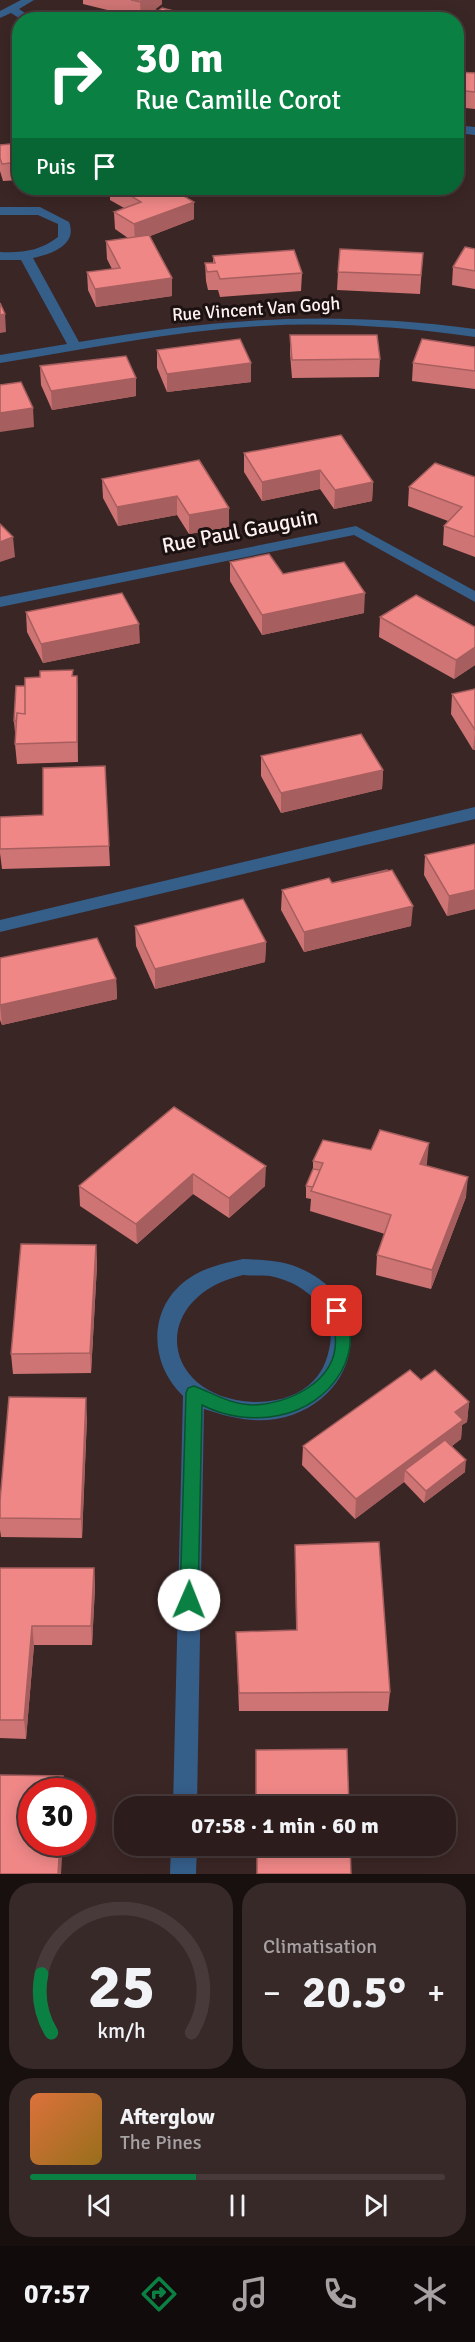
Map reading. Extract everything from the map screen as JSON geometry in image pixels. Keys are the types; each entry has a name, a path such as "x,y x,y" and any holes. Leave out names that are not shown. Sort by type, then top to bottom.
{"street":[{"path":"0,15 29,0"},
{"path":"11,9 16,12"},
{"path":"0,211 40,211 63,222 66,230 63,239 55,247 25,256 0,256"},
{"path":"25,256 75,347"},
{"name":"Rue Vincent Van Gogh","path":"0,359 191,328 310,320 405,323 475,333"},
{"name":"Rue Paul Gauguin","path":"0,602 357,530 475,597"},
{"path":"0,926 475,813"},
{"path":"185,1796 194,1393 176,1374 166,1352 166,1328 175,1305 192,1287 215,1274 243,1267 271,1268 298,1277 321,1291 337,1311 343,1335 340,1359 328,1381 307,1399 280,1410 249,1412 219,1406 194,1393"},
{"path":"183,1874 184,1856"}],"building":[{"path":"162,8 178,12 149,12 153,9 158,11"},
{"path":"464,72 475,73 475,92 464,91"},
{"path":"12,144 12,163 2,164 0,145"},
{"path":"130,195 182,195 194,202 134,224 114,212 141,202"},
{"path":"149,235 172,278 95,289 87,272 120,268 106,241"},
{"path":"465,247 475,249 475,271 453,267"},
{"path":"340,249 423,253 421,275 338,272"},
{"path":"294,250 302,273 220,279 217,271 207,272 205,263 215,263 213,256"},
{"path":"0,303 5,314 0,315"},
{"path":"290,335 377,335 380,359 292,360"},
{"path":"240,339 251,363 167,374 157,350"},
{"path":"422,339 475,347 475,371 413,363"},
{"path":"126,356 136,378 51,391 40,366"},
{"path":"21,382 33,408 0,413 0,385"},
{"path":"341,435 373,482 335,490 320,470 262,482 244,453"},
{"path":"199,460 229,508 189,515 177,496 117,507 102,479"},
{"path":"435,463 475,477 475,537 444,526 462,507 409,487"},
{"path":"0,524 13,537 0,542"},
{"path":"269,554 283,574 344,562 365,593 262,615 230,562"},
{"path":"122,593 139,624 41,644 26,612"},
{"path":"416,595 475,627 475,647 456,660 380,617"},
{"path":"73,670 72,676 77,676 77,742 15,744 17,713 25,714 25,678 40,677 40,671"},
{"path":"16,686 25,686 25,714 17,713 16,721 14,721"},
{"path":"475,689 475,730 452,694"},
{"path":"361,734 383,770 281,793 261,756"},
{"path":"105,766 109,846 0,849 0,817 43,815 43,768"},
{"path":"475,844 475,890 449,896 425,855"},
{"path":"387,870 387,871 332,883"},
{"path":"392,870 413,906 304,932 282,890 329,878 332,883"},
{"path":"243,899 266,942 155,969 135,926"},
{"path":"97,938 116,979 0,1005 0,958"},
{"path":"174,1107 266,1166 229,1198 193,1174 136,1224 79,1186"},
{"path":"380,1130 429,1143 420,1164 468,1177 432,1270 377,1255 391,1215 311,1191 323,1163 313,1161 323,1140 371,1150"},
{"path":"313,1169 320,1170 313,1187 306,1186"},
{"path":"21,1244 96,1245 90,1353 11,1354"},
{"path":"410,1370 421,1380 435,1370 469,1402 455,1412 463,1420 356,1499 303,1446"},
{"path":"9,1397 86,1398 81,1519 0,1518"},
{"path":"445,1440 466,1460 426,1491 405,1470"},
{"path":"379,1542 390,1692 239,1693 236,1632 297,1630 295,1545"},
{"path":"0,1568 94,1568 91,1626 32,1626 24,1720 0,1720"},
{"path":"347,1749 349,1796 256,1796 256,1750"},
{"path":"0,1775 63,1776 63,1778 18,1778 18,1856 59,1856 58,1874 0,1874"},
{"path":"257,1856 350,1856 351,1874 257,1874"}],"route":[{"path":"189,1600 194,1393 219,1406 249,1412 280,1410 307,1399 328,1381 340,1359 343,1335 337,1311"}]}
